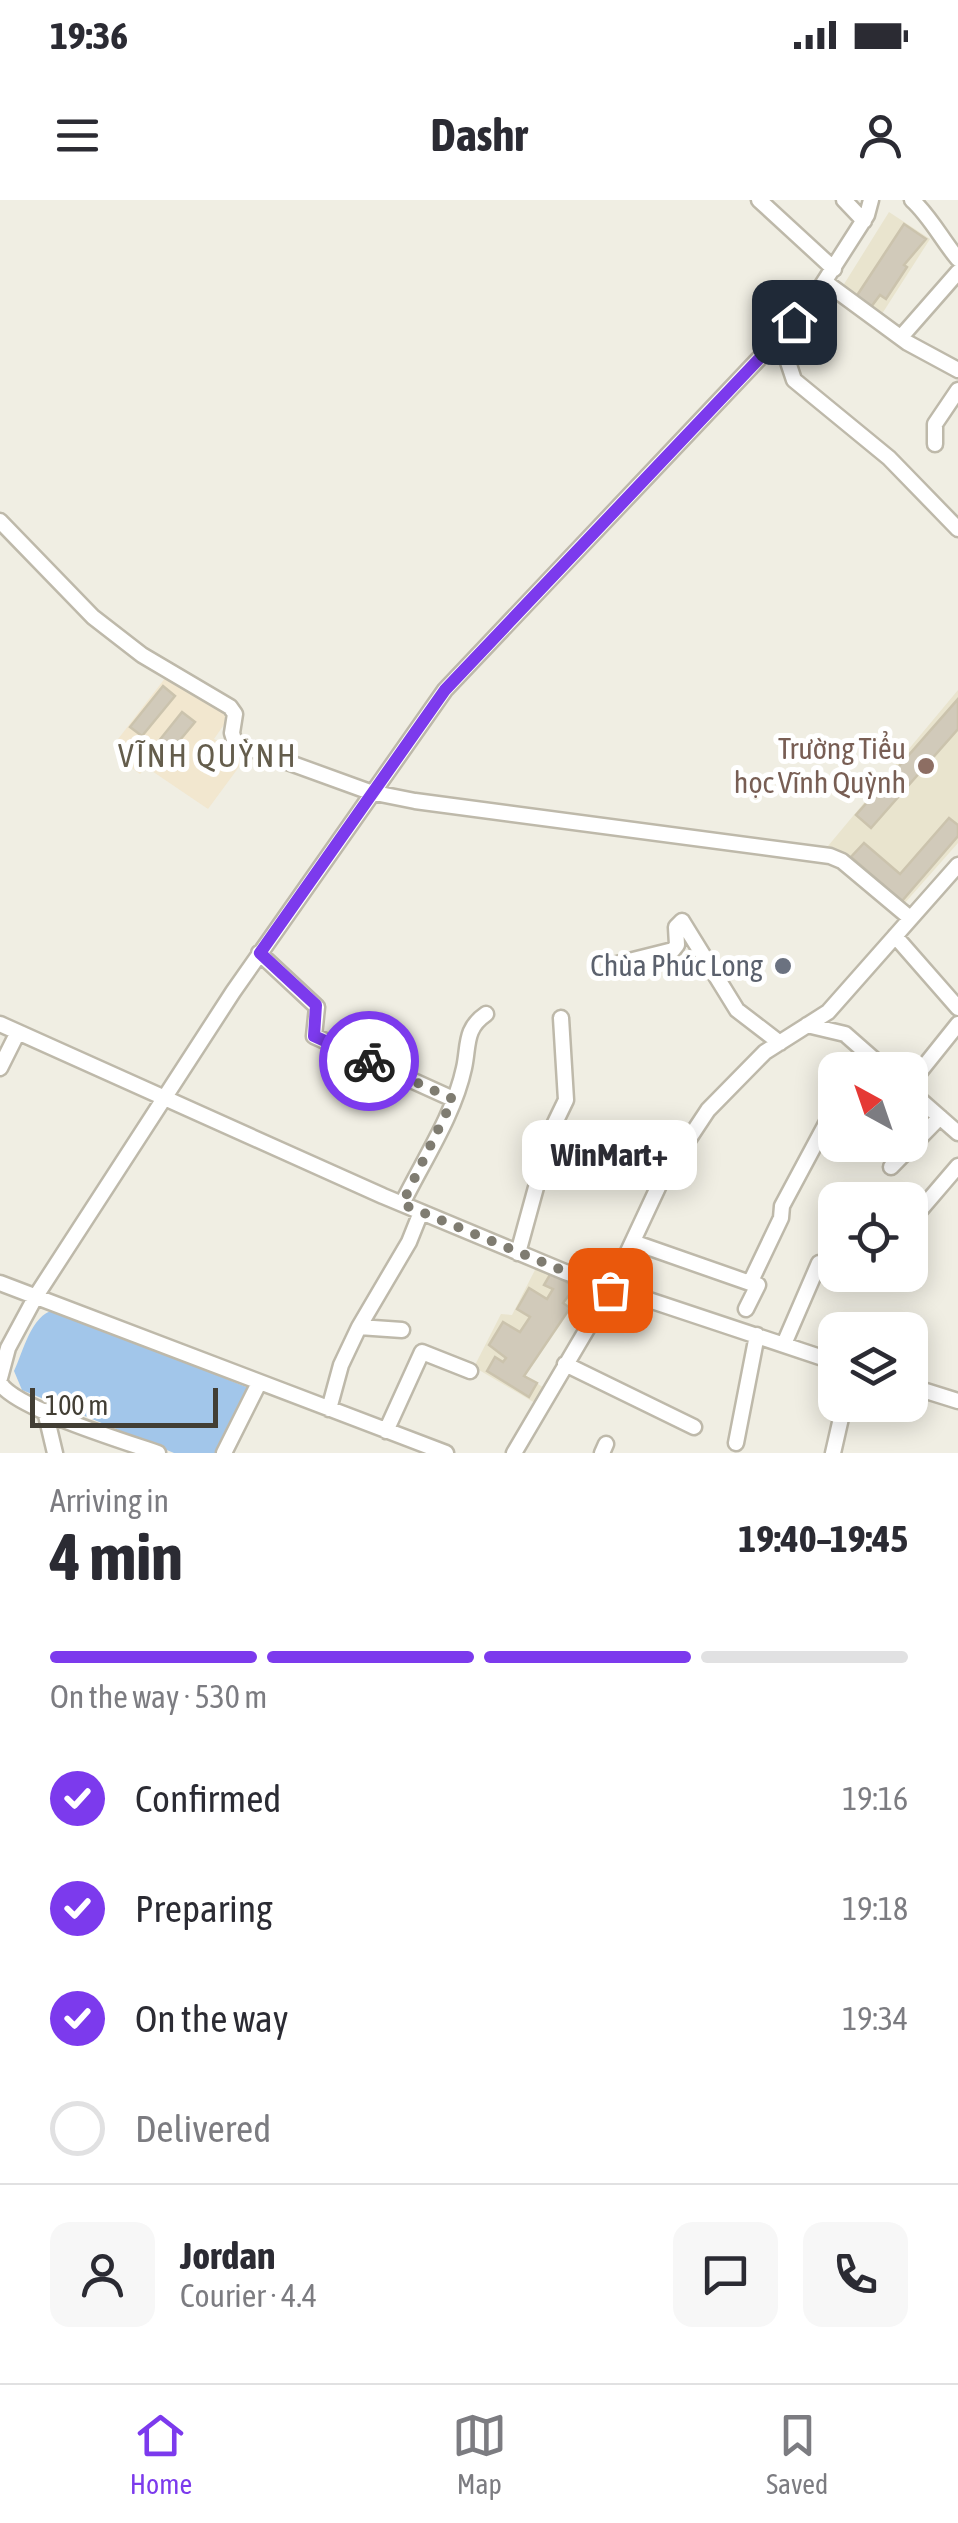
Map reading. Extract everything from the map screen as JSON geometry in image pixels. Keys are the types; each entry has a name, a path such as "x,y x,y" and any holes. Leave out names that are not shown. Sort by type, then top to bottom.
{"street":[{"path":"759,200 830,276 901,338 958,370"},
{"path":"844,200 864,220"},
{"path":"158,1453 45,1411 6,1392 0,1381 8,1348 36,1296 260,953 445,690 780,338 830,276 864,220 871,200"},
{"path":"912,200 926,212 932,228 958,259"},
{"path":"901,338 958,272"},
{"path":"780,338 794,380 889,458 958,529"},
{"path":"935,444 935,424 958,390"},
{"path":"0,521 93,617 142,655 230,708 235,714 236,744 370,792 531,818 830,856 842,861 910,918"},
{"path":"514,1453 610,1290 661,1181 708,1110 765,1052 828,1012 958,864"},
{"path":"617,964 673,950 677,945 676,928 682,921 737,1010 780,1042"},
{"path":"896,936 958,1008"},
{"path":"260,953 316,1005 314,1036 453,1099"},
{"path":"402,1204 453,1099 465,1066 464,1047 476,1021 486,1014"},
{"path":"518,1252 552,1129 566,1100 561,1018"},
{"path":"0,1024 402,1204 610,1290 818,1356"},
{"path":"928,1064 958,1024"},
{"path":"807,1025 845,1034 865,1052"},
{"path":"0,1068 18,1032"},
{"path":"928,1106 958,1133"},
{"path":"891,1167 940,1118"},
{"path":"750,1283 781,1218 782,1206 818,1139"},
{"path":"928,1201 958,1166"},
{"path":"329,1409 359,1327 409,1242 421,1212"},
{"path":"633,1242 758,1285 746,1309"},
{"path":"784,1344 818,1266"},
{"path":"0,1283 446,1453"},
{"path":"359,1327 402,1330"},
{"path":"736,1444 757,1334"},
{"path":"386,1431 422,1352 470,1371"},
{"path":"566,1364 694,1427"},
{"path":"224,1453 259,1383"},
{"path":"928,1391 958,1400"},
{"path":"45,1411 55,1453"},
{"path":"833,1453 840,1422"}],"shaded area":[{"path":"889,212 930,239 880,317 841,289"},
{"path":"166,677 230,716 214,739 247,756 208,809 146,767 140,774 116,756 121,748 115,743"},
{"name":"Trường Tiểu học Vĩnh Quỳnh","path":"958,690 958,843 903,905 828,846"},
{"path":"537,1266 575,1287 570,1308 525,1375 544,1388 535,1403 474,1367 501,1314 512,1315"}],"water":[{"path":"54,1310 249,1388 220,1453 174,1453 22,1390 14,1371 34,1326"}],"building":[{"path":"904,224 926,239 904,265 907,267 886,299 880,295 871,307 856,297"},
{"path":"163,686 175,696 142,736 130,727"},
{"path":"958,699 958,729 871,828 856,815"},
{"path":"182,712 195,722 170,752 158,742"},
{"path":"949,818 958,825 958,836 902,901 851,857 864,843 900,874"},
{"path":"551,1273 575,1287 563,1303 570,1308 524,1376 537,1383 529,1397 487,1371 495,1357 503,1362 506,1358 489,1345 503,1322 520,1332 530,1317 517,1309 529,1288 547,1299 553,1289 544,1285"}],"way so far":[{"path":"369,1061 453,1099 402,1204 610,1290"}],"place":[{"name":"Trường Tiểu học Vĩnh Quỳnh","path":"926,766"},
{"name":"Chùa Phúc Long","path":"783,966"},
{"name":"WinMart+","path":"610,1290"}],"district":[{"name":"VĨNH QUỲNH","path":"208,756"}],"route":[{"path":"369,1061 314,1036 316,1005 260,953 445,690 794,322"}]}
